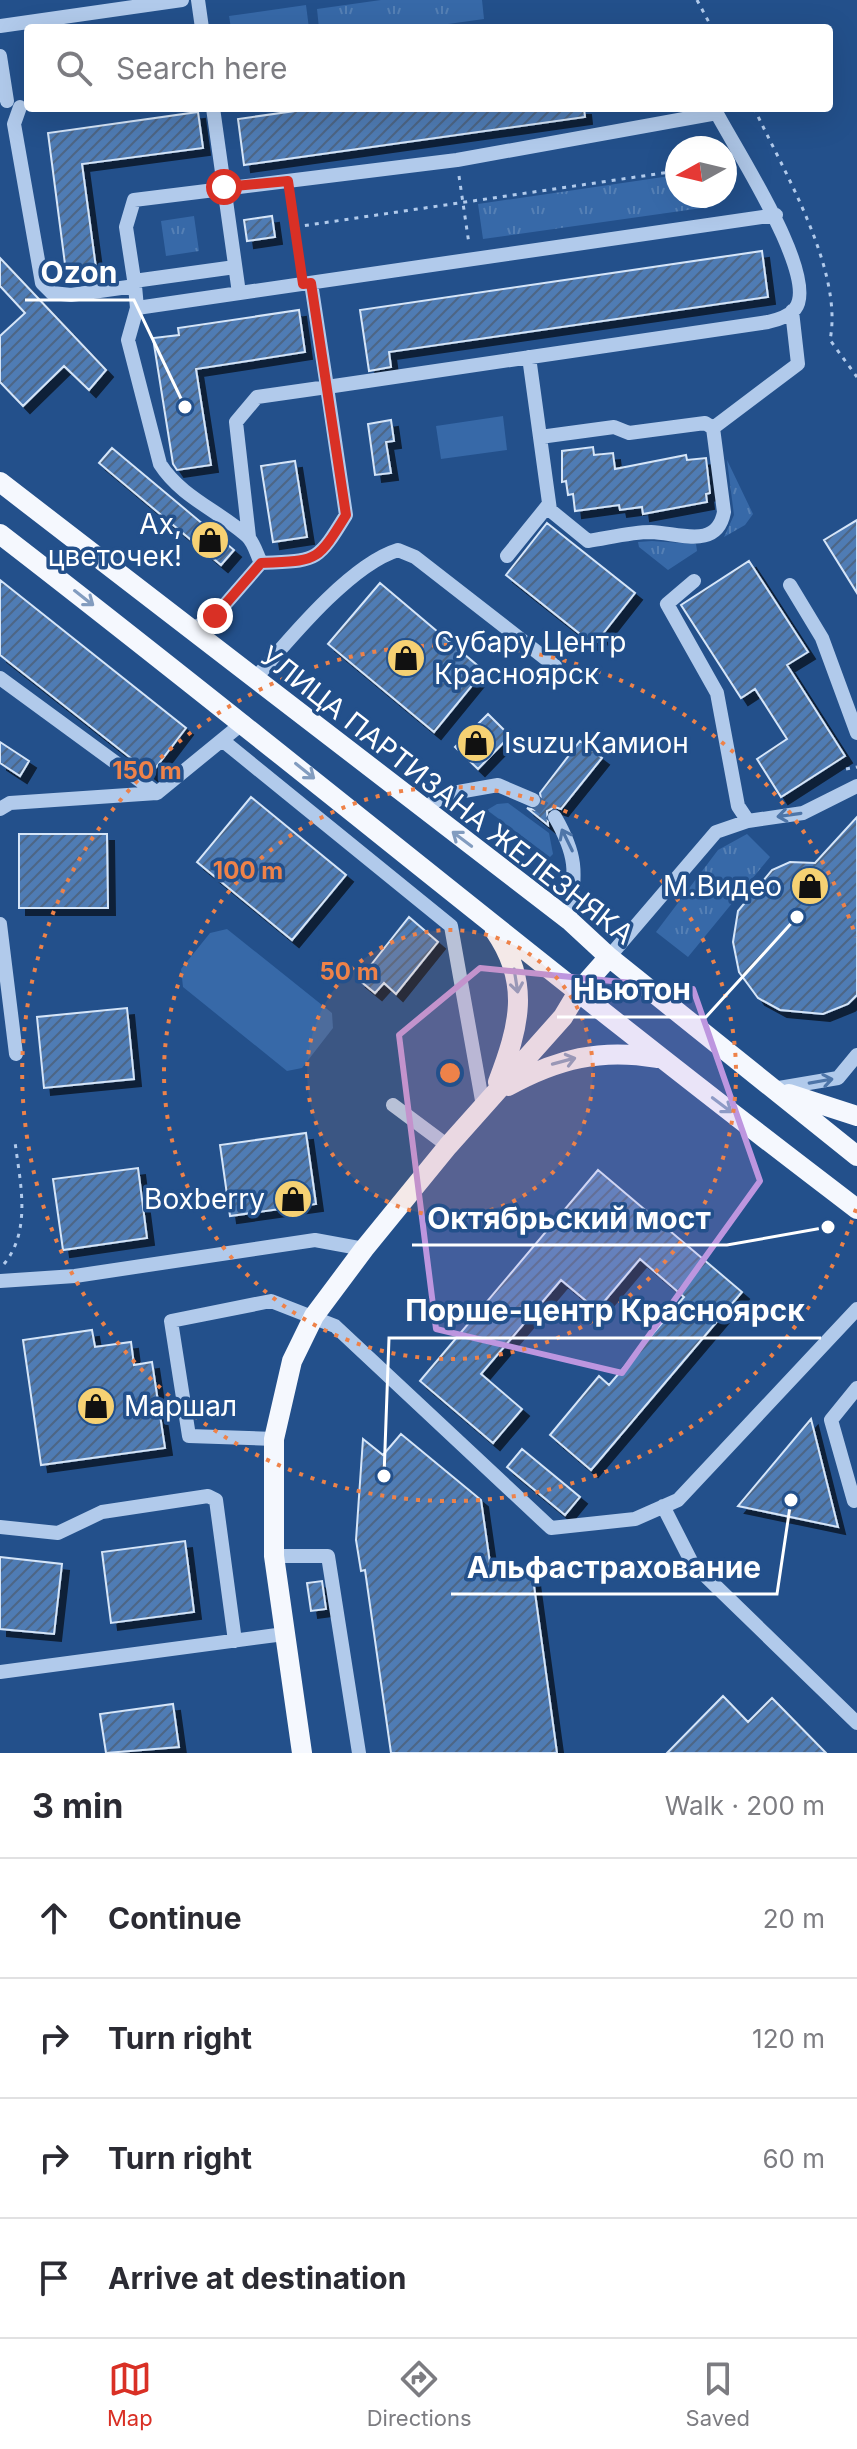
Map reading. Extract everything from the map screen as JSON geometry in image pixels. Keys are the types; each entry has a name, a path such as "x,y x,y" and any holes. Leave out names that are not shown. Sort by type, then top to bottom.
{"main road":[{"name":"УЛИЦА ПАРТИЗАНА ЖЕЛЕЗНЯКА","path":"0,482 569,920 609,957 857,1156"},
{"path":"0,534 244,722 660,1058 857,1209"},
{"path":"477,910 508,950 519,980 515,1031 488,1100"},
{"path":"302,1753 274,1556 274,1439 292,1361 314,1316 364,1249 448,1146 563,1017 578,992 609,957"},
{"path":"488,1100 545,1066 584,1056 626,1052 660,1058"},
{"path":"774,1089 857,1116"}],"lane":[{"path":"0,26 182,0"},
{"path":"198,0 201,24"},
{"path":"0,56 14,103 14,124 42,283 52,293 65,295 235,267"},
{"path":"214,112 239,293"},
{"path":"249,537 212,513 168,476 160,464 128,340 137,308 126,227 134,200 457,160 710,112"},
{"path":"713,428 798,364 792,311 799,298 794,270 776,215 716,112"},
{"path":"137,308 776,215"},
{"path":"191,630 215,616 261,563 302,561 323,552 346,515 327,387 307,283"},
{"path":"261,563 249,537 236,422 257,397 768,322 792,311"},
{"path":"529,357 550,510 588,541 650,532 687,538 713,534 722,523 724,512 713,428"},
{"path":"540,437 614,427 629,433 705,423 713,428"},
{"path":"507,556 549,504"},
{"path":"254,680 277,650 342,586 398,550 415,557 555,666"},
{"path":"694,581 667,604 717,693 738,806 748,821"},
{"path":"790,585 822,638 855,712 857,733"},
{"path":"0,678 157,793"},
{"path":"0,809 10,803 157,793 244,722"},
{"path":"222,740 451,926 488,1100"},
{"path":"423,809 447,794 498,785 533,800"},
{"path":"609,957 716,832 748,821 803,813 857,786"},
{"path":"555,817 573,848 569,920"},
{"path":"398,881 417,862"},
{"path":"451,926 477,910"},
{"path":"0,924 16,1054"},
{"path":"774,1089 838,1078 857,1055"},
{"path":"393,1105 448,1146"},
{"path":"1,1274 75,1276 315,1240 364,1249"},
{"path":"274,1439 189,1436 171,1321 271,1301 314,1316 335,1326 551,1528 635,1519 678,1500 857,1309"},
{"path":"854,1501 831,1420 857,1388"},
{"path":"0,1527 58,1533 102,1512 208,1496 216,1500 235,1641"},
{"path":"663,1506 692,1563 857,1723"},
{"path":"274,1556 328,1556 359,1753"},
{"path":"0,1672 284,1634"}],"path":[{"path":"697,0 710,24"},
{"path":"756,112 820,248 833,325 830,340 857,377"},
{"path":"457,160 471,259"},
{"path":"295,227 665,173"},
{"path":"288,181 307,283"},
{"path":"846,769 857,767"},
{"path":"1,1274 17,1248 23,1201 15,1142"}],"highlighted area":[{"path":"480,968 693,989 760,1181 622,1373 436,1329 399,1035"}],"green space":[{"path":"381,0 482,0 484,19 448,24 319,24 317,9"},
{"path":"306,5 308,24 230,24 229,16"},
{"path":"665,177 665,208 702,208 483,239 478,204"},
{"path":"194,216 199,251 166,256 161,221"},
{"path":"503,416 507,450 441,459 436,426"},
{"path":"727,460 753,514 745,525 724,537 734,515"},
{"path":"638,542 696,544 697,551 668,570 639,547"},
{"path":"508,803 549,833 553,854 550,857 487,810 497,804"},
{"path":"747,834 770,857 688,957 656,932 718,850"},
{"path":"227,929 332,1013 333,1028 302,1068 287,1071 183,987 181,969 210,933"}],"building":[{"path":"198,112 203,148 82,164 96,268 66,272 48,133"},
{"path":"288,112 584,112 585,117 244,165 238,119"},
{"path":"272,216 275,237 247,241 244,220"},
{"path":"762,251 768,297 389,352 391,367 369,371 360,310"},
{"path":"0,258 106,370 89,390 64,366 23,406 0,382 0,336 25,313 0,286"},
{"path":"299,310 305,352 196,369 211,465 177,470 173,464 153,338 179,335 178,328"},
{"path":"391,420 394,441 386,442 391,473 375,475 368,424"},
{"path":"593,447 594,455 613,453 615,469 686,455 687,460 706,458 710,493 706,494 707,502 643,514 642,507 620,510 619,505 575,511 573,494 568,495 566,481 562,482 562,451"},
{"path":"112,448 234,550 221,565 99,463"},
{"path":"295,461 307,537 273,542 261,466"},
{"path":"857,520 857,593 824,540"},
{"path":"547,523 635,593 594,645 506,575"},
{"path":"749,561 808,652 787,665 845,756 781,797 757,759 787,739 755,689 741,698 681,605"},
{"path":"0,580 186,728 151,774 0,655"},
{"name":"Субару Центр Красноярск","path":"380,583 484,671 434,732 328,644"},
{"path":"488,714 510,736 478,769 455,747"},
{"path":"580,741 602,758 561,809 555,807 547,811 548,825 527,808 535,810 542,805 540,793"},
{"path":"0,742 29,761 20,776 0,763"},
{"path":"251,797 346,875 292,940 197,862"},
{"path":"857,817 857,995 848,1004 823,1014 780,1010 758,998 739,972 733,942 738,911 772,870 790,862 815,863"},
{"path":"19,834 107,834 108,908 19,908"},
{"path":"409,917 438,942 396,994 384,983 375,993 359,980"},
{"path":"127,1008 134,1079 44,1088 37,1017"},
{"path":"306,1133 316,1204 230,1216 220,1145"},
{"path":"138,1168 147,1238 63,1250 53,1179"},
{"path":"598,1170 742,1292 591,1470 550,1435 599,1376 609,1385 684,1297 640,1259 597,1310 561,1280 481,1374 522,1409 493,1443 420,1381"},
{"name":"Маршал","path":"92,1330 95,1347 131,1342 134,1365 152,1362 165,1448 41,1465 23,1340"},
{"path":"811,1419 838,1527 738,1506"},
{"path":"401,1434 481,1500 492,1577 532,1571 557,1753 391,1753 365,1570 361,1571 356,1540 363,1439 383,1455"},
{"path":"522,1449 580,1497 565,1515 507,1467"},
{"path":"185,1541 194,1612 111,1623 102,1552"},
{"path":"0,1557 62,1564 54,1634 0,1629"},
{"path":"322,1581 326,1609 311,1611 307,1583"},
{"path":"723,1696 748,1722 772,1698 826,1753 667,1753"},
{"path":"173,1704 179,1747 106,1753 100,1714"}],"tunnel":[{"path":"533,800 555,817"}],"place":[{"name":"Ozon","path":"185,407"},
{"name":"Ах, цветочек!","path":"210,540"},
{"name":"Субару Центр Красноярск","path":"406,658"},
{"name":"Isuzu Камион","path":"476,743"},
{"name":"М.Видео","path":"810,886"},
{"name":"Ньютон","path":"797,917"},
{"name":"Boxberry","path":"293,1199"},
{"name":"Октябрьский мост","path":"828,1227"},
{"name":"Маршал","path":"96,1406"},
{"name":"Порше-центр Красноярск","path":"384,1476"},
{"name":"Альфастрахование","path":"791,1500"}],"route":[{"path":"215,616 261,563 302,561 323,552 346,515 311,283 303,284 288,181 224,187"}]}
